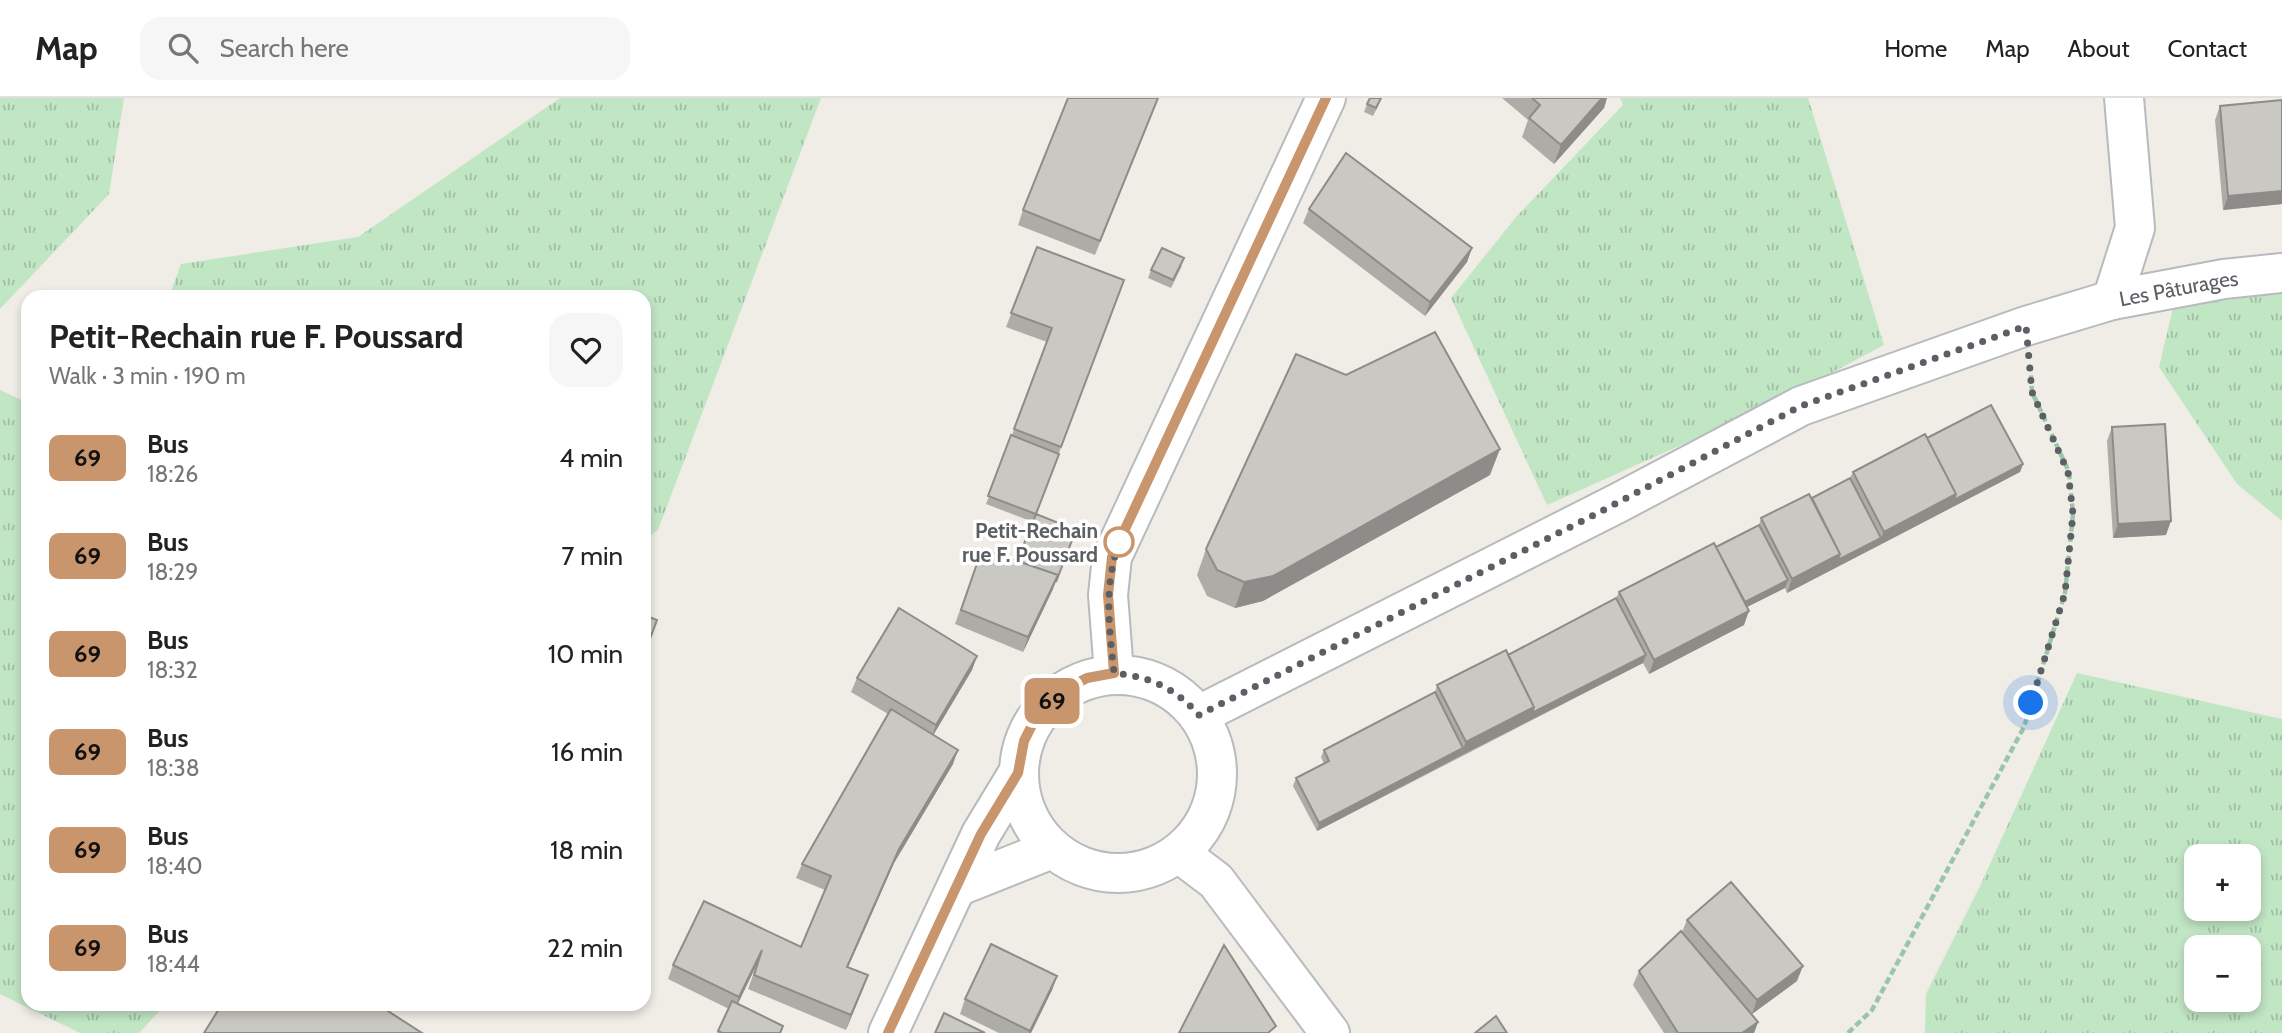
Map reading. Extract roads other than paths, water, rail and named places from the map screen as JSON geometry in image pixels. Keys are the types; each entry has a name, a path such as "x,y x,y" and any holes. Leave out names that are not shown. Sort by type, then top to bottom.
{"street":[{"path":"1114,673 1108,595 1112,557 1326,98"},
{"name":"Les Pâturages","path":"2124,98 2135,228 2112,300 2224,279 2282,273"},
{"path":"1199,715 1594,515 1801,406 2026,326 2112,300"},
{"path":"1114,673 1139,676 1162,683 1182,697 1199,715 1212,742 1218,773 1213,803 1200,831 1179,853 1148,869 1114,874 1080,867 1052,849 1029,819 1021,802 1018,773 1024,741 1038,713 1062,691 1087,678 1114,673"},
{"path":"888,1033 981,834 1018,773"},
{"path":"959,886 1052,849"},
{"path":"1179,853 1216,881 1330,1033"}],"place":[{"name":"Petit-Rechain rue F. Poussard","path":"1119,542"}]}
